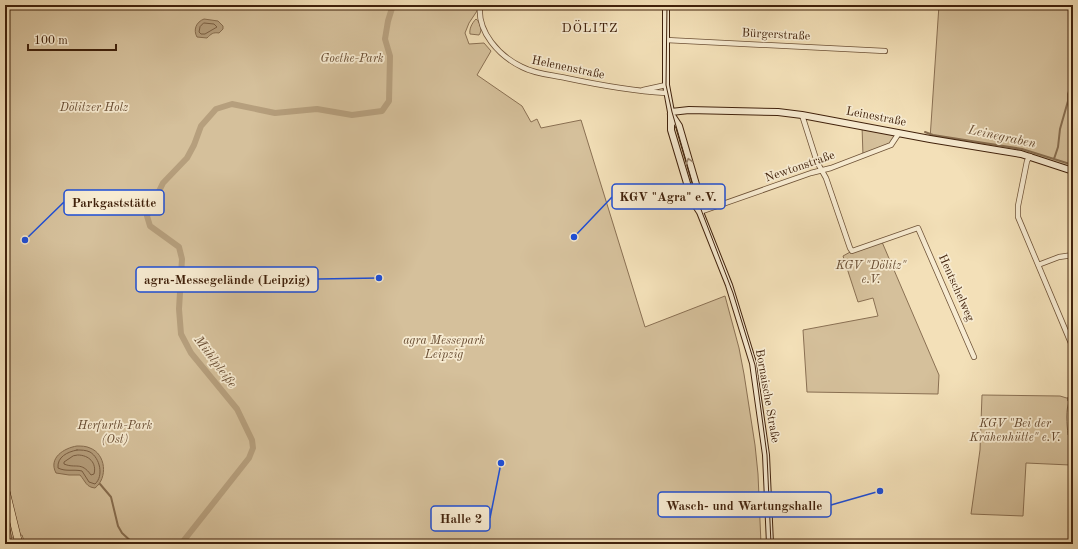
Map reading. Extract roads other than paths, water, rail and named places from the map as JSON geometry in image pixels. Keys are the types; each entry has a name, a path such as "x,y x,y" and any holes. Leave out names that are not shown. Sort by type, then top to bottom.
{"highway":[{"path":"5,487 19,544"},
{"path":"5,523 9,541"}],"main road":[{"name":"Bornaische Straße","path":"666,5 666,93 670,112 671,130 692,200 700,212 729,285 753,363 766,455 770,544"},
{"name":"Leinestraße","path":"670,112 689,110 778,112 802,115 1030,156 1073,171"}],"street":[{"name":"Helenenstraße","path":"480,7 481,20 488,39 502,55 522,68 535,72 607,86 666,93"},
{"name":"Bürgerstraße","path":"666,40 885,51"},
{"name":"Helenenstraße","path":"639,91 666,85"},
{"path":"802,115 821,170"},
{"name":"Newtonstraße","path":"700,212 891,145 899,133"},
{"path":"1030,156 1027,161 1018,211 1020,222 1073,348"},
{"name":"Hentschelweg","path":"821,170 826,178 852,251 918,228 974,357"},
{"path":"1038,264 1059,257 1073,255"},
{"path":"770,544 785,544"}],"water":[{"path":"204,19 218,21 223,26 223,29 219,33 212,34 207,38 197,37 195,32 196,26"},
{"path":"77,446 87,447 95,451 102,461 102,478 95,488 88,485 80,475 56,473 54,463 56,458 63,451"}],"waterway":[{"name":"Mühlpleiße","path":"181,544 249,458 253,448 252,440 237,409 191,353 181,334 179,309 182,259 179,247 150,226 147,216 163,183 187,158 194,145 201,126 216,109 232,104 275,113 317,109 352,115 382,111 389,101 390,56 385,39 388,21 393,5"},
{"path":"1054,159 1058,147 1060,129 1068,101 1068,94 1073,79"},
{"name":"Leinegraben","path":"925,132 933,135 1022,149 1073,165"},
{"path":"100,484 111,497 118,526 122,533 134,544"}],"tram line":[{"path":"667,5 666,85 672,112 697,199 733,293 755,365 767,455 771,544"}],"place":[{"name":"KGV \"Agra\" e.V.","path":"574,237"},
{"name":"Parkgaststätte","path":"25,240"},
{"name":"agra-Messegelände (Leipzig)","path":"379,278"},
{"name":"Halle 2","path":"501,463"},
{"name":"Wasch- und Wartungshalle","path":"880,491"}],"district":[{"name":"DÖLITZ","path":"590,28"}],"park label":[{"name":"Goethe-Park","path":"352,59"},
{"name":"Dölitzer Holz","path":"94,108"},
{"name":"KGV \"Dölitz\" e.V.","path":"871,273"},
{"name":"agra Messepark Leipzig","path":"444,348"},
{"name":"KGV \"Bei der Krähenhütte\" e.V.","path":"1015,431"},
{"name":"Herfurth-Park (Ost)","path":"115,433"}]}
